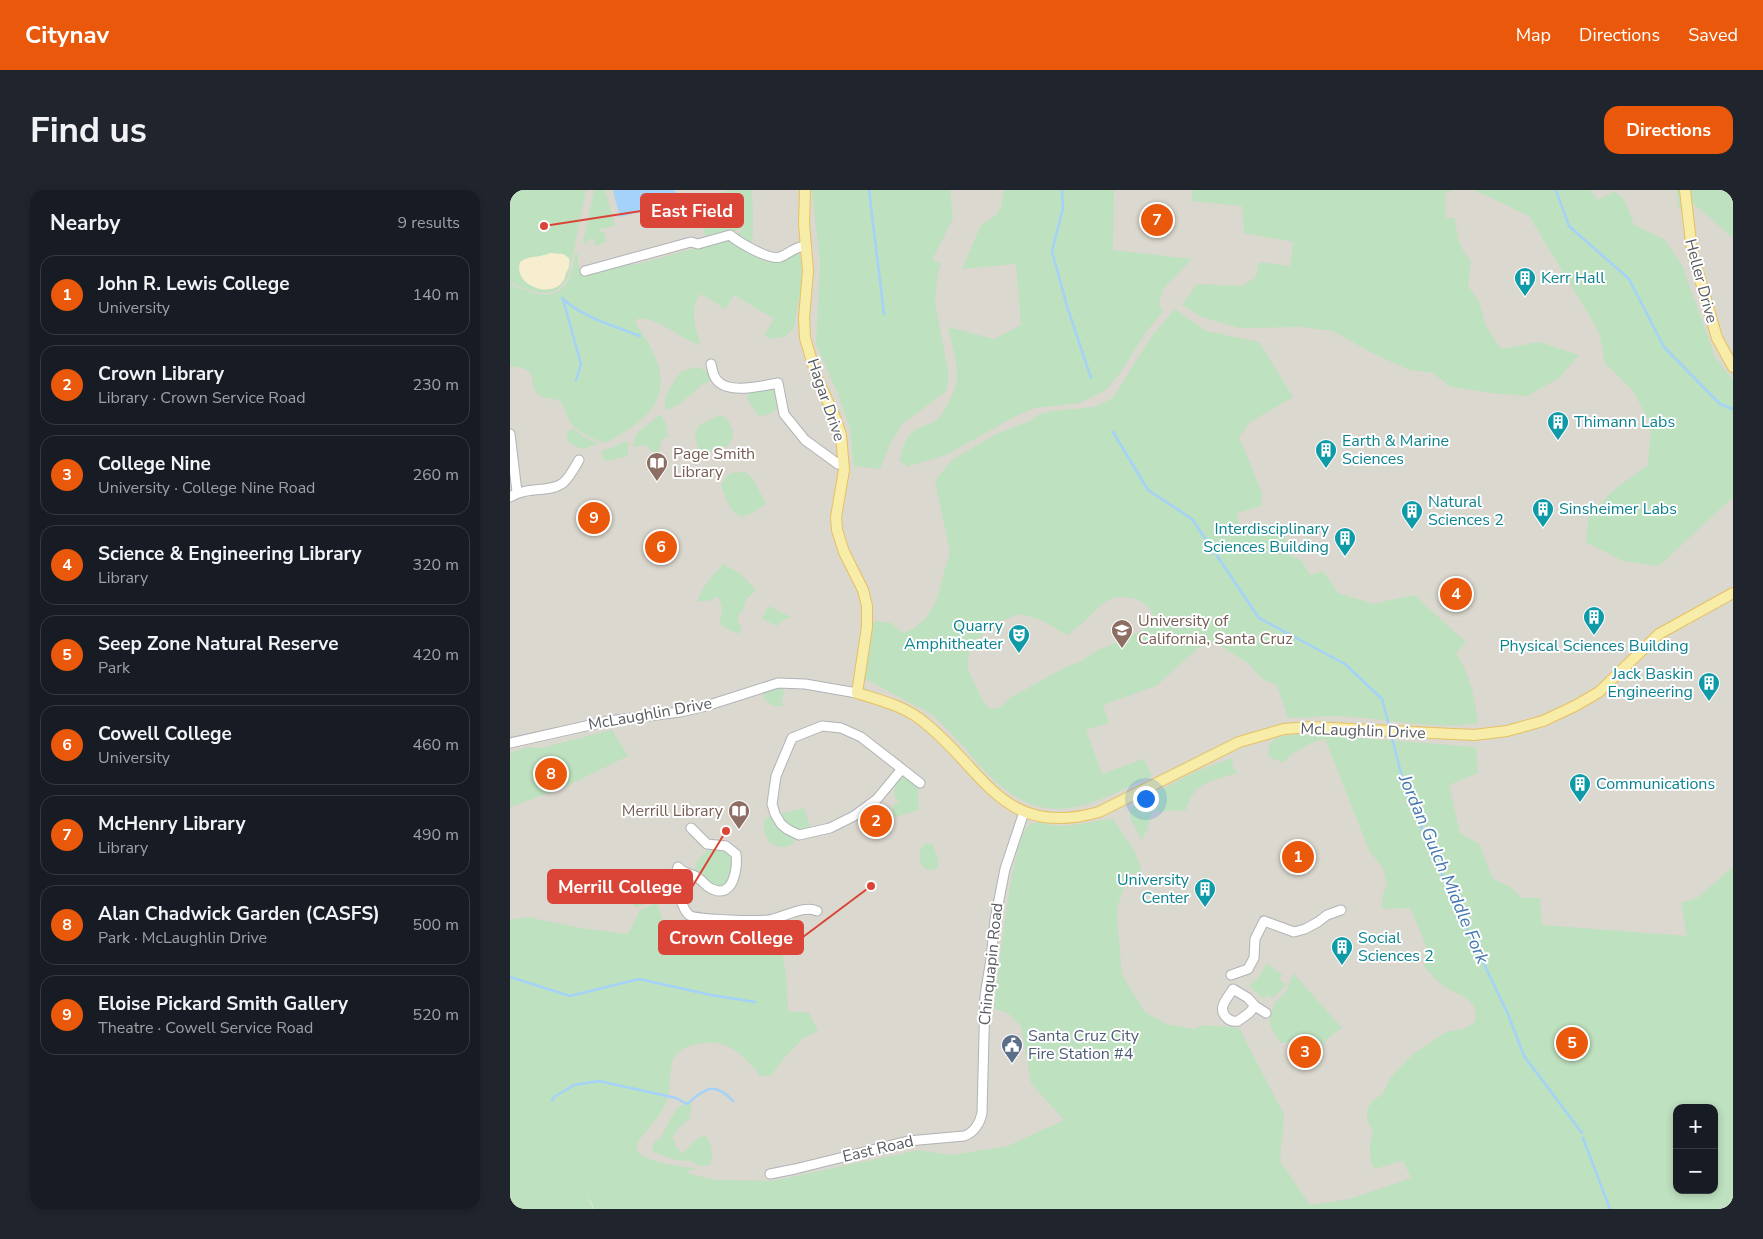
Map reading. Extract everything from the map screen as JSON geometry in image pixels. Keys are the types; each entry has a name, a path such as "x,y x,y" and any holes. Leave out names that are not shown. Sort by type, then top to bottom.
{"main road":[{"name":"Hagar Drive","path":"805,190 808,271 804,318 805,338 817,378 838,426 842,444 844,470 836,517 837,530 844,552 863,590 867,606 867,627 857,694"},
{"name":"Heller Drive","path":"1685,190 1692,251 1717,338 1733,367"},
{"name":"McLaughlin Drive","path":"857,694 892,704 918,718 938,734 991,791 1002,800 1024,812 1060,818 1086,816 1099,812 1229,747 1270,732 1297,727 1484,735 1543,721 1599,692 1660,634 1733,593"}],"street":[{"path":"585,271 692,242 698,244 730,235 750,248 774,258 780,257 796,247 806,246"},
{"path":"711,364 714,377 718,382 734,390 778,383 784,414 805,440 838,464"},
{"path":"510,434 514,495 549,488 563,483 579,460"},
{"name":"McLaughlin Drive","path":"510,743 608,721 691,710 778,683 805,684 857,694"},
{"path":"901,770 877,799 854,816 830,828 800,835 787,829 775,814 772,804 776,776 788,745 792,738 822,726 841,728 861,737 920,783"},
{"name":"Chinquapin Road","path":"981,1120 985,996 998,895 1024,812"},
{"path":"691,828 707,844 726,846 736,854 734,880 726,889 716,890 710,888 698,878 680,870 678,867 675,876 681,900 687,913 693,917 763,920 804,909 812,908 817,911"},
{"path":"1231,975 1248,969 1254,958 1255,939 1264,920 1294,932 1305,929 1327,915 1340,910"},
{"path":"1255,1006 1242,1020 1233,1022 1223,1014 1223,1005 1233,989 1248,998 1255,1006 1266,1013"},
{"name":"East Road","path":"770,1174 908,1141 970,1134 981,1120"}],"shaded area":[{"name":"University of California, Santa Cruz","path":"510,190 1733,190 1733,1209 594,1209 566,1141 510,1127"}],"green space":[{"path":"510,190 586,190 569,273 564,283 558,289 544,293 536,292 510,282"},
{"path":"594,190 605,190 615,225 600,229 600,232 604,232 606,241 597,246 594,244 595,240 589,239 586,244 583,242"},
{"path":"730,190 752,190 753,227 751,244 738,237 737,233 742,231 742,229 706,239 696,200"},
{"path":"812,190 950,190 953,218 932,260 941,263 937,277 935,303 949,376 946,391 901,425 889,446 880,469 854,466 850,428 838,394 816,344 820,262"},
{"path":"1004,190 1114,190 1113,250 1192,259 1163,289 1159,304 1163,312 1146,332 1120,373 1107,389 1080,403 1035,408 1014,417 946,455 906,467 906,464 900,462 900,458 907,439 913,431 938,419 956,385 956,361 948,327 994,339 1021,325 1016,264 962,269 981,225 995,216 1001,207"},
{"path":"1193,190 1452,190 1445,194 1446,218 1455,218 1461,246 1471,261 1468,286 1479,301 1486,326 1501,349 1539,342 1579,355 1559,378 1527,396 1493,393 1451,387 1433,373 1410,370 1374,354 1333,331 1303,327 1239,328 1202,317 1182,305 1197,284 1242,286 1256,277 1259,262 1290,266 1293,242 1244,233 1242,206 1191,201"},
{"path":"1474,190 1590,190 1598,200 1615,191 1625,201 1634,225 1664,239 1682,265 1715,357 1733,380 1733,497 1659,566 1623,561 1586,542 1589,515 1616,488 1648,465 1651,426 1634,392 1605,363 1599,332 1529,216"},
{"path":"1676,190 1733,190 1733,238 1694,204 1679,209"},
{"path":"728,239 770,260 798,251 801,259 802,277 793,328 782,337 769,338 764,336 774,319 734,295 725,309 701,294 697,299 694,319 701,345 658,323 639,318 635,322 644,335 657,362 660,374 660,387 657,400 649,412 636,424 616,437 603,443 581,432 570,422 561,403 555,399 540,396 527,370 510,366 510,284 534,293 550,294 557,292 564,287 569,279 575,252 578,255 578,265 583,276 595,271 630,263 634,265"},
{"path":"1175,309 1206,331 1259,342 1293,397 1250,422 1239,437 1262,493 1261,506 1237,513 1242,535 1281,525 1291,556 1301,560 1310,575 1323,571 1338,593 1373,604 1414,595 1466,642 1456,653 1468,678 1478,723 1424,725 1334,716 1288,718 1277,685 1262,679 1248,663 1214,642 1198,648 1156,686 1103,705 1109,723 1086,730 1102,774 1144,759 1152,776 1090,803 1071,808 1052,809 1033,805 1013,795 992,778 932,715 865,679 874,621 891,623 903,633 913,629 925,619 936,602 950,551 935,481 952,460 996,434 1030,421 1040,414 1094,407 1113,398 1151,337","holes":["1118,597 1131,598 1145,604 1157,621 1151,617 1148,627 1096,651 1080,662 1066,667 1010,698 999,708 989,708 983,701 968,670 968,659 971,646 998,622 1021,614 1041,620 1067,635 1107,601"]},
{"path":"697,367 707,371 710,377 709,382 702,385 681,403 665,410 667,394 676,378 683,370 686,371 687,369"},
{"path":"767,388 775,391 779,407 770,414 758,415 747,399 748,392"},
{"path":"719,415 725,417 731,426 732,440 722,449 707,452 699,451 695,437 698,426"},
{"path":"658,416 661,416 665,421 668,436 662,440 658,453 654,453 645,445 633,447 636,434"},
{"path":"572,428 598,444 582,449 569,443 566,435"},
{"path":"625,441 629,444 627,456 606,461 603,458 601,451"},
{"path":"745,472 753,479 766,504 753,513 740,516 732,510 721,485 731,473"},
{"path":"725,563 727,568 729,567 742,575 756,590 746,599 743,610 738,615 738,623 742,627 739,634 720,624 722,609 719,598 716,597 712,600 697,602 708,581"},
{"path":"768,606 791,617 782,621 777,626 762,619"},
{"path":"784,688 782,703 784,706 773,706 764,699 763,692"},
{"path":"612,730 628,756 563,788 510,807 510,753 527,747 544,748"},
{"path":"1307,734 1476,747 1478,773 1449,785 1460,833 1480,845 1492,878 1512,888 1521,898 1540,898 1542,925 1687,936 1681,903 1697,898 1733,867 1733,1209 594,1209 586,1189 593,1209 510,1209 510,920 527,917 580,928 628,934 640,910 657,903 667,936 699,941 753,944 781,942 786,976 788,1011 809,1013 818,1031 802,1039 772,1074 768,1076 760,1076 742,1056 723,1045 707,1043 683,1049 673,1060 665,1105 636,1146 639,1154 667,1164 696,1168 685,1173 715,1180 772,1181 919,1150 950,1155 1008,1146 1064,1120 1031,1083 1021,1026 1008,1013 994,1009 1006,911 1016,855 1022,835 1029,825 1036,823 1066,826 1113,819 1134,850 1142,871 1128,876 1118,905 1117,918 1122,975 1144,1011 1166,1024 1194,1029 1204,1025 1239,1028 1284,1115 1280,1161 1310,1205 1350,1199 1411,1178 1403,1161 1374,1169 1370,1159 1370,1144 1373,1133 1367,1118 1368,1108 1373,1100 1383,1094 1390,1078 1413,1054 1446,1032 1466,1028 1475,1022 1476,1013 1471,1002 1441,984 1424,967 1426,945 1410,908 1382,909 1383,894 1387,885 1383,868 1369,850 1325,739 1302,748 1286,759 1284,763 1269,757 1268,749 1274,739 1286,735"},
{"path":"1232,758 1234,760 1232,766 1237,773 1212,781 1199,788 1193,794 1186,810 1152,812 1142,840 1130,818 1130,809 1137,802 1197,771"},
{"path":"903,777 908,777 918,785 919,810 894,817 892,807 899,801 894,796 895,784"},
{"path":"804,808 810,828 794,829 781,819 782,813"},
{"path":"773,816 793,836 794,843 785,847 779,847 769,843 764,831 764,821 766,818"},
{"path":"926,843 933,844 938,868 927,870 921,863 920,852"},
{"path":"710,848 726,848 734,857 729,885 714,888 694,873 697,861"},
{"path":"648,876 654,900 635,908 631,894 620,883"},
{"path":"1267,963 1282,975 1279,979 1286,985 1273,998 1267,996 1264,999 1249,986 1257,979"},
{"path":"1293,973 1342,1028 1326,1040 1317,1057 1303,1055 1293,1043 1281,1043 1271,1026 1270,1017 1273,1005 1287,990"},
{"path":"687,1101 692,1103 689,1119 672,1136 674,1144 682,1154 704,1135 712,1149 710,1165 700,1166 690,1161 675,1160 652,1151 654,1142 661,1137 676,1109"}],"sand":[{"path":"550,253 563,254 569,258 568,270 564,280 558,286 551,289 543,289 535,287 522,278 519,270 520,262 527,258"}],"water":[{"path":"675,190 678,202 620,217 613,191"}],"waterway":[{"path":"869,190 884,314"},
{"name":"Jordan Gulch Middle Fork","path":"1062,190 1063,208 1052,251 1067,306 1091,378"},
{"path":"1556,190 1569,226 1629,279 1664,347 1720,404 1733,409"},
{"path":"562,298 589,316 640,336"},
{"path":"563,299 581,364 576,380"},
{"name":"Jordan Gulch Middle Fork","path":"1113,432 1148,490 1192,519 1259,618 1345,664 1382,699 1390,729"},
{"name":"Jordan Gulch Middle Fork","path":"1391,734 1405,789 1454,902 1508,1014 1524,1056 1582,1133"},
{"path":"510,977 570,996 639,979 711,995 755,1002"},
{"path":"552,1101 554,1097 574,1085 599,1081 676,1098 687,1104 710,1089 720,1091 733,1101"},
{"name":"Jordan Gulch Middle Fork","path":"1583,1138 1610,1209"}],"place":[{"name":"McHenry Library","path":"1157,220"},
{"name":"East Field","path":"544,226"},
{"name":"Kerr Hall","path":"1525,297"},
{"name":"Thimann Labs","path":"1558,441"},
{"name":"Earth & Marine Sciences","path":"1326,469"},
{"name":"Page Smith Library","path":"657,482"},
{"name":"Eloise Pickard Smith Gallery","path":"594,518"},
{"name":"Sinsheimer Labs","path":"1543,528"},
{"name":"Natural Sciences 2","path":"1412,530"},
{"name":"Cowell College","path":"661,547"},
{"name":"Interdisciplinary Sciences Building","path":"1345,557"},
{"name":"Science & Engineering Library","path":"1456,594"},
{"name":"Physical Sciences Building","path":"1594,636"},
{"name":"University of California, Santa Cruz","path":"1122,649"},
{"name":"Quarry Amphitheater","path":"1019,654"},
{"name":"Jack Baskin Engineering","path":"1709,702"},
{"name":"Alan Chadwick Garden (CASFS)","path":"551,774"},
{"name":"Communications","path":"1580,803"},
{"name":"Crown Library","path":"876,821"},
{"name":"Merrill Library","path":"739,830"},
{"name":"Merrill College","path":"726,831"},
{"name":"John R. Lewis College","path":"1298,857"},
{"name":"Crown College","path":"871,886"},
{"name":"University Center","path":"1205,908"},
{"name":"Social Sciences 2","path":"1342,966"},
{"name":"Seep Zone Natural Reserve","path":"1572,1043"},
{"name":"College Nine","path":"1305,1052"},
{"name":"Santa Cruz City Fire Station #4","path":"1012,1064"}]}
